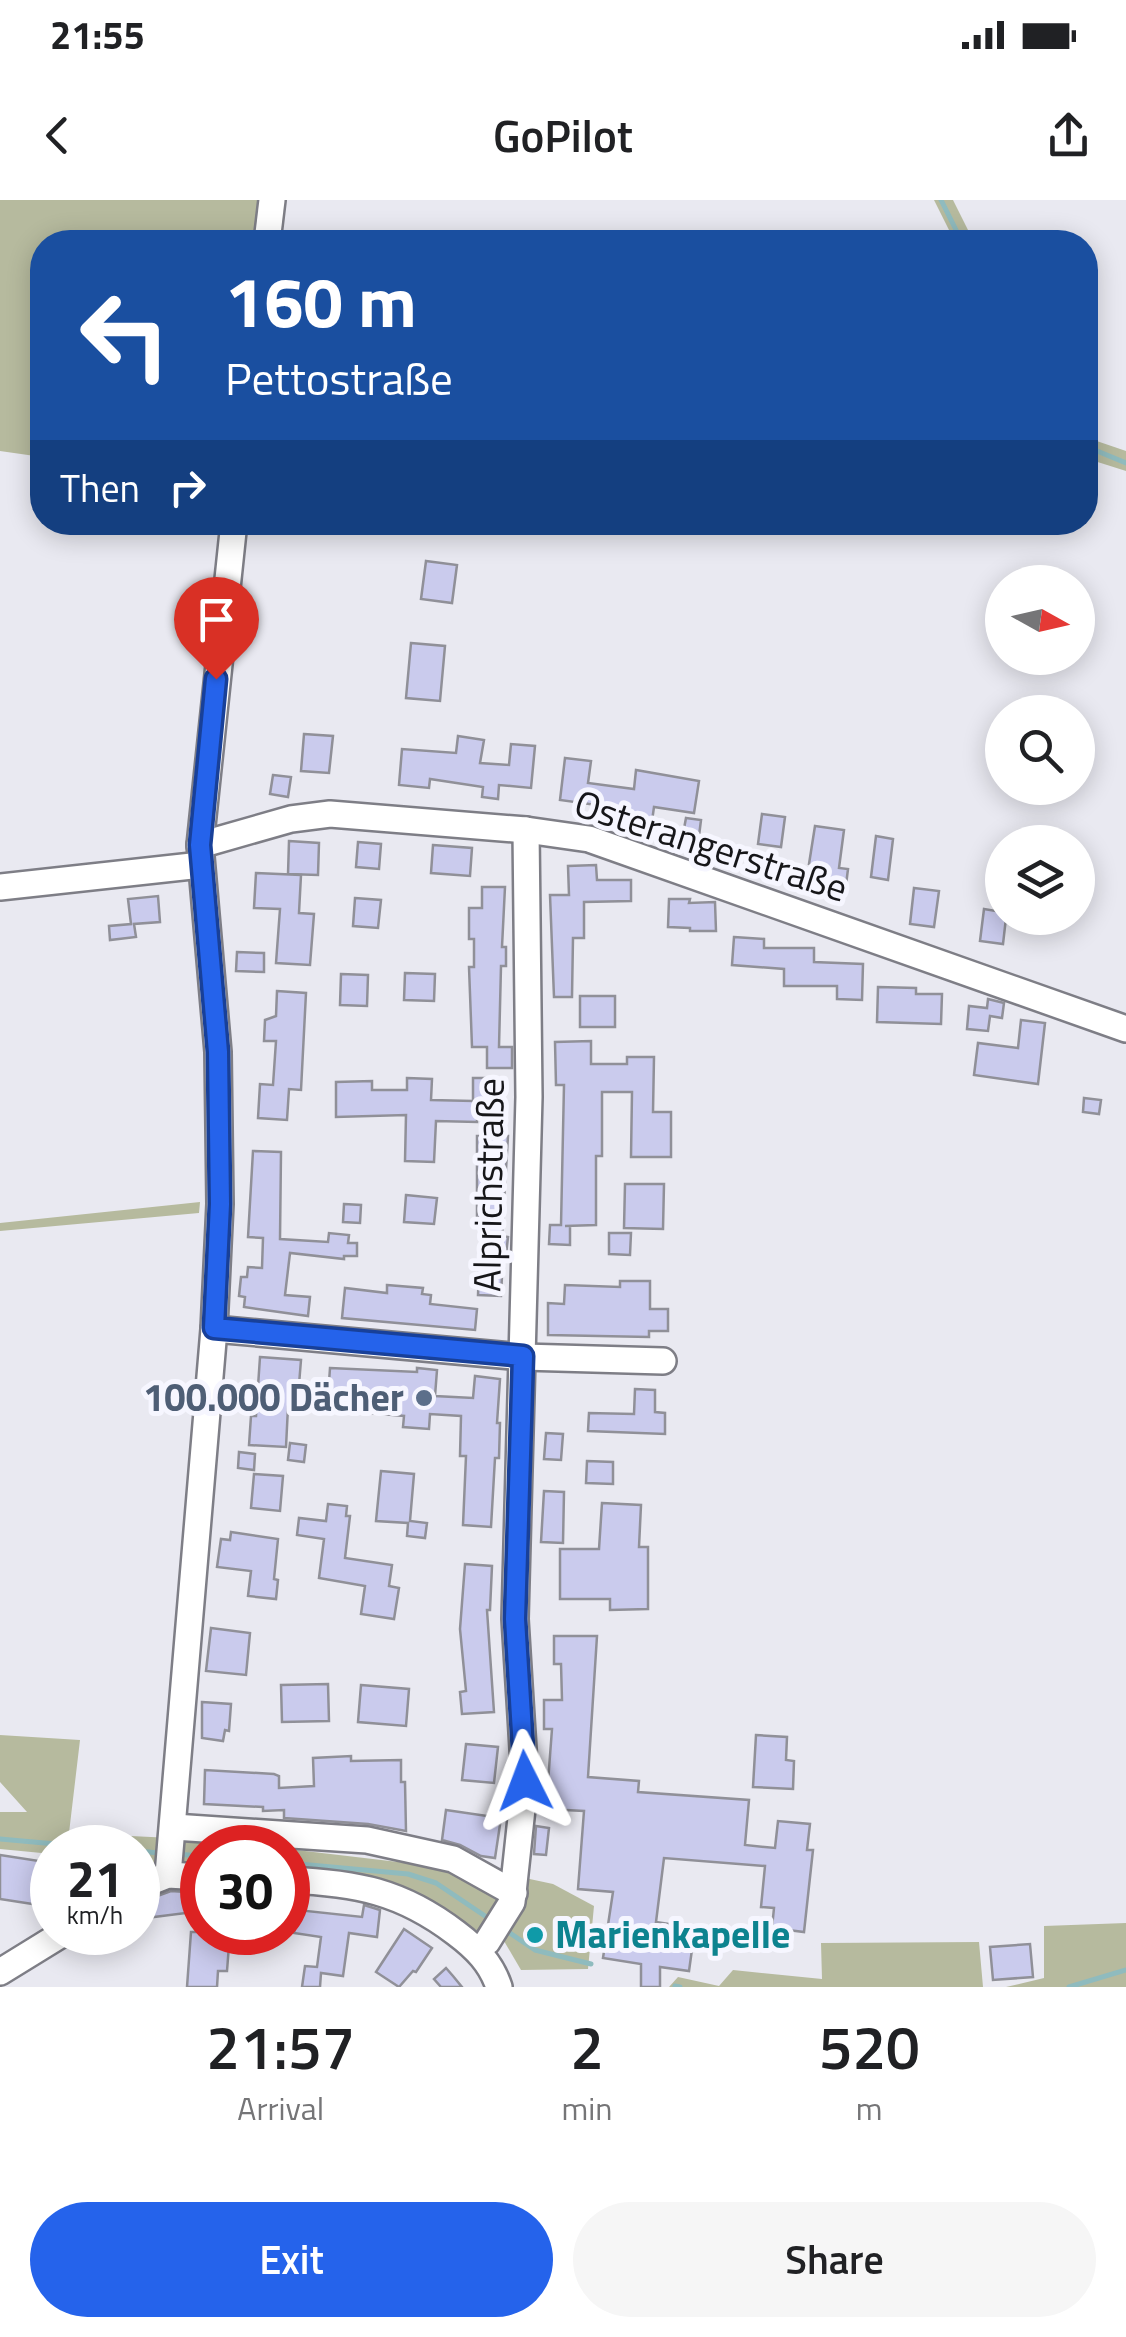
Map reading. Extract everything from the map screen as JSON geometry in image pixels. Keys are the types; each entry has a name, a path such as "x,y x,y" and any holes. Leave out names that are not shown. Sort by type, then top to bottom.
{"street":[{"path":"268,230 272,200"},
{"path":"168,1871 214,1328 220,1204 218,1052 201,855 233,535"},
{"name":"Osterangerstraße","path":"0,887 201,855 291,819 330,814 526,830 609,844 1126,1029"},
{"name":"Alprichstraße","path":"482,1946 511,1902 525,1781 515,1619 529,1099 526,830"},
{"path":"214,1328 523,1356 663,1361"},
{"path":"174,1831 367,1840 453,1859 511,1902"},
{"path":"160,1876 168,1871 180,1873"},
{"path":"310,1882 360,1888 406,1900 482,1946 499,1987"},
{"path":"0,1972 30,1954"}],"green space":[{"path":"0,200 259,200 255,230 30,230 30,455 0,451"},
{"path":"934,200 953,200 968,230 949,230"},
{"path":"1098,441 1126,451 1126,471 1098,462"},
{"path":"200,1202 199,1213 0,1231 0,1223"},
{"path":"0,1735 80,1740 70,1825 30,1825 30,1852 0,1849 0,1812 27,1812 0,1782"},
{"path":"160,1837 180,1838 180,1866 160,1865"},
{"path":"310,1852 432,1866 506,1896 478,1931 420,1898 310,1877"},
{"path":"525,1878 553,1884 594,1906 588,1969 521,1970 504,1941"},
{"path":"1126,1923 1126,1987 1006,1987 1044,1978 1044,1926"},
{"path":"979,1942 983,1987 669,1987 678,1977 719,1986 733,1970 822,1979 821,1943"}],"building":[{"path":"426,561 457,565 452,603 421,599"},
{"path":"411,643 445,646 440,701 406,698"},
{"path":"304,734 333,736 329,773 301,771"},
{"path":"458,736 484,740 480,763 509,765 511,744 535,746 531,788 499,785 498,799 482,797 483,787 430,779 429,788 399,785 402,749 456,753"},
{"path":"565,758 591,761 588,783 634,789 636,770 699,781 694,813 654,807 652,821 625,816 626,809 560,800"},
{"path":"273,775 291,777 288,797 270,794"},
{"path":"762,814 785,817 781,847 758,844"},
{"path":"686,818 701,820 699,836 683,834"},
{"path":"815,826 844,830 839,868 848,869 846,885 821,881 823,866 809,864"},
{"path":"876,836 893,839 888,880 871,877"},
{"path":"289,841 319,843 318,875 288,874"},
{"path":"358,842 381,844 379,869 356,867"},
{"path":"433,845 472,848 470,876 431,873"},
{"path":"596,865 597,880 631,880 631,901 584,902 584,938 573,938 572,997 554,997 550,895 569,895 568,866"},
{"path":"256,873 301,875 299,913 314,914 310,965 276,963 280,909 254,908"},
{"path":"482,887 505,887 502,947 506,947 506,966 501,966 499,1047 512,1047 512,1068 487,1068 487,1047 472,1047 469,967 474,967 474,939 469,939 469,908 482,908"},
{"path":"914,888 939,891 934,927 910,924"},
{"path":"158,896 160,922 134,924 136,937 110,940 109,926 131,924 128,899"},
{"path":"355,898 381,900 378,928 353,926"},
{"path":"669,899 715,902 716,931 668,927"},
{"path":"984,909 985,935 1004,935 1003,944 980,941"},
{"path":"734,937 764,939 764,948 814,948 814,962 863,964 862,1000 837,999 837,986 784,986 784,969 732,965"},
{"path":"237,952 264,953 264,972 236,971"},
{"path":"405,973 435,974 434,1001 404,1000"},
{"path":"341,974 368,975 367,1006 340,1005"},
{"path":"878,987 916,988 916,994 942,994 941,1024 877,1022"},
{"path":"277,991 306,993 301,1090 289,1089 287,1120 258,1118 260,1084 273,1085 276,1041 264,1041 265,1020 276,1016"},
{"path":"580,996 615,996 615,1027 580,1027"},
{"path":"988,999 1004,1003 1002,1018 990,1016 988,1031 967,1029 969,1006 987,1008"},
{"path":"1021,1020 1045,1023 1038,1084 974,1075 978,1043 1018,1048"},
{"path":"591,1041 591,1064 627,1064 627,1057 654,1057 653,1112 671,1112 671,1157 631,1157 632,1092 602,1092 602,1156 596,1156 596,1225 565,1226 570,1226 570,1245 549,1244 550,1225 561,1225 564,1085 556,1085 555,1042"},
{"path":"407,1078 432,1079 431,1100 473,1101 473,1078 499,1078 500,1102 477,1102 477,1122 436,1121 434,1162 405,1161 406,1115 336,1117 336,1082 372,1081 372,1090 407,1090"},
{"path":"1084,1098 1101,1100 1099,1114 1083,1112"},
{"path":"477,1136 508,1136 502,1236 508,1237 501,1296 478,1295 479,1270 486,1271 490,1218 477,1217"},
{"path":"253,1151 281,1152 280,1239 328,1242 329,1233 349,1235 348,1243 357,1243 357,1256 344,1259 290,1253 285,1295 310,1297 308,1316 244,1307 245,1297 239,1296 241,1277 247,1277 248,1267 262,1268 263,1238 248,1237"},
{"path":"625,1184 664,1184 663,1229 624,1228"},
{"path":"406,1195 437,1198 434,1224 404,1222"},
{"path":"344,1204 361,1205 360,1223 343,1222"},
{"path":"609,1233 631,1233 630,1255 609,1254"},
{"path":"620,1281 650,1281 650,1309 668,1309 668,1331 649,1331 649,1337 548,1335 548,1303 564,1304 565,1285 620,1287"},
{"path":"387,1285 423,1288 422,1294 431,1295 430,1304 477,1309 475,1330 342,1318 345,1288 387,1293"},
{"path":"260,1357 301,1360 297,1409 288,1407 286,1447 249,1445 251,1416 256,1416"},
{"path":"330,1368 437,1370 435,1396 473,1398 475,1376 500,1379 499,1458 495,1458 491,1527 463,1525 466,1456 460,1456 461,1416 430,1414 429,1429 403,1427 404,1416 371,1413 372,1401 328,1397"},
{"path":"635,1389 655,1390 655,1412 665,1413 665,1434 588,1431 589,1413 634,1414"},
{"path":"546,1433 563,1434 561,1460 544,1459"},
{"path":"290,1443 306,1445 304,1462 288,1460"},
{"path":"239,1452 255,1454 254,1470 238,1468"},
{"path":"587,1461 613,1462 613,1484 586,1483"},
{"path":"381,1471 414,1474 410,1521 427,1523 425,1538 407,1536 408,1523 376,1521"},
{"path":"254,1474 283,1476 280,1511 251,1508"},
{"path":"544,1491 564,1492 563,1543 541,1542"},
{"path":"602,1503 641,1505 639,1547 648,1547 648,1609 610,1610 610,1599 560,1599 560,1549 599,1549"},
{"path":"328,1504 347,1506 346,1516 350,1516 345,1558 392,1565 389,1586 399,1588 394,1619 361,1614 365,1586 319,1578 324,1539 297,1535 299,1518 326,1521"},
{"path":"231,1532 278,1539 276,1599 248,1596 251,1571 217,1567 221,1539 230,1540"},
{"path":"465,1564 492,1566 487,1610 494,1712 462,1714 460,1692 466,1691 460,1629"},
{"path":"211,1628 250,1633 246,1675 206,1671"},
{"path":"554,1636 597,1636 588,1777 639,1781 638,1792 749,1800 745,1845 775,1848 778,1821 810,1824 807,1850 813,1850 804,1932 772,1928 774,1908 761,1907 765,1866 664,1858 656,1922 695,1928 689,1971 660,1967 660,1987 641,1987 641,1964 603,1958 613,1892 578,1889 584,1811 546,1809 552,1729 544,1729 544,1700 562,1700 561,1664 554,1664"},
{"path":"328,1684 329,1721 282,1722 281,1685"},
{"path":"361,1685 409,1689 406,1726 358,1722"},
{"path":"202,1702 231,1704 229,1731 225,1730 223,1741 202,1738"},
{"path":"756,1735 787,1737 786,1760 794,1761 793,1789 753,1787"},
{"path":"466,1744 498,1747 494,1783 462,1780"},
{"path":"351,1756 351,1761 401,1760 406,1831 284,1818 284,1810 263,1811 263,1807 204,1804 205,1770 274,1774 279,1776 279,1788 314,1786 313,1758"},
{"path":"446,1810 501,1818 495,1858 442,1840"},
{"path":"536,1826 549,1828 546,1855 534,1854"},
{"path":"0,1855 30,1860 30,1904 0,1899"},
{"path":"180,1892 180,1914 160,1916 160,1895"},
{"path":"364,1905 380,1910 377,1937 349,1933 343,1976 321,1973 320,1987 302,1987 305,1966 317,1967 321,1937 310,1935 310,1911 362,1917"},
{"path":"404,1929 432,1948 416,1972 399,1987 376,1972"},
{"path":"1030,1944 1033,1977 993,1980 990,1947"},
{"path":"189,1955 228,1955 227,1971 218,1971 217,1987 187,1987"},
{"path":"446,1968 462,1987 441,1987 434,1979"}],"waterway":[{"path":"941,200 956,230"},
{"path":"1098,451 1126,463"},
{"path":"0,1839 30,1842"},
{"path":"175,1854 180,1854"},
{"path":"310,1865 408,1874 436,1883 491,1920"},
{"path":"504,1929 535,1950 591,1964"},
{"path":"1069,1987 1126,1970"},
{"path":"675,1986 680,1987"}],"place":[{"name":"100.000 Dächer","path":"424,1398"},
{"name":"Marienkapelle","path":"535,1935"}],"route":[{"path":"216,679 200,845 218,1052 220,1204 214,1328 523,1356 515,1619 525,1781"}]}
